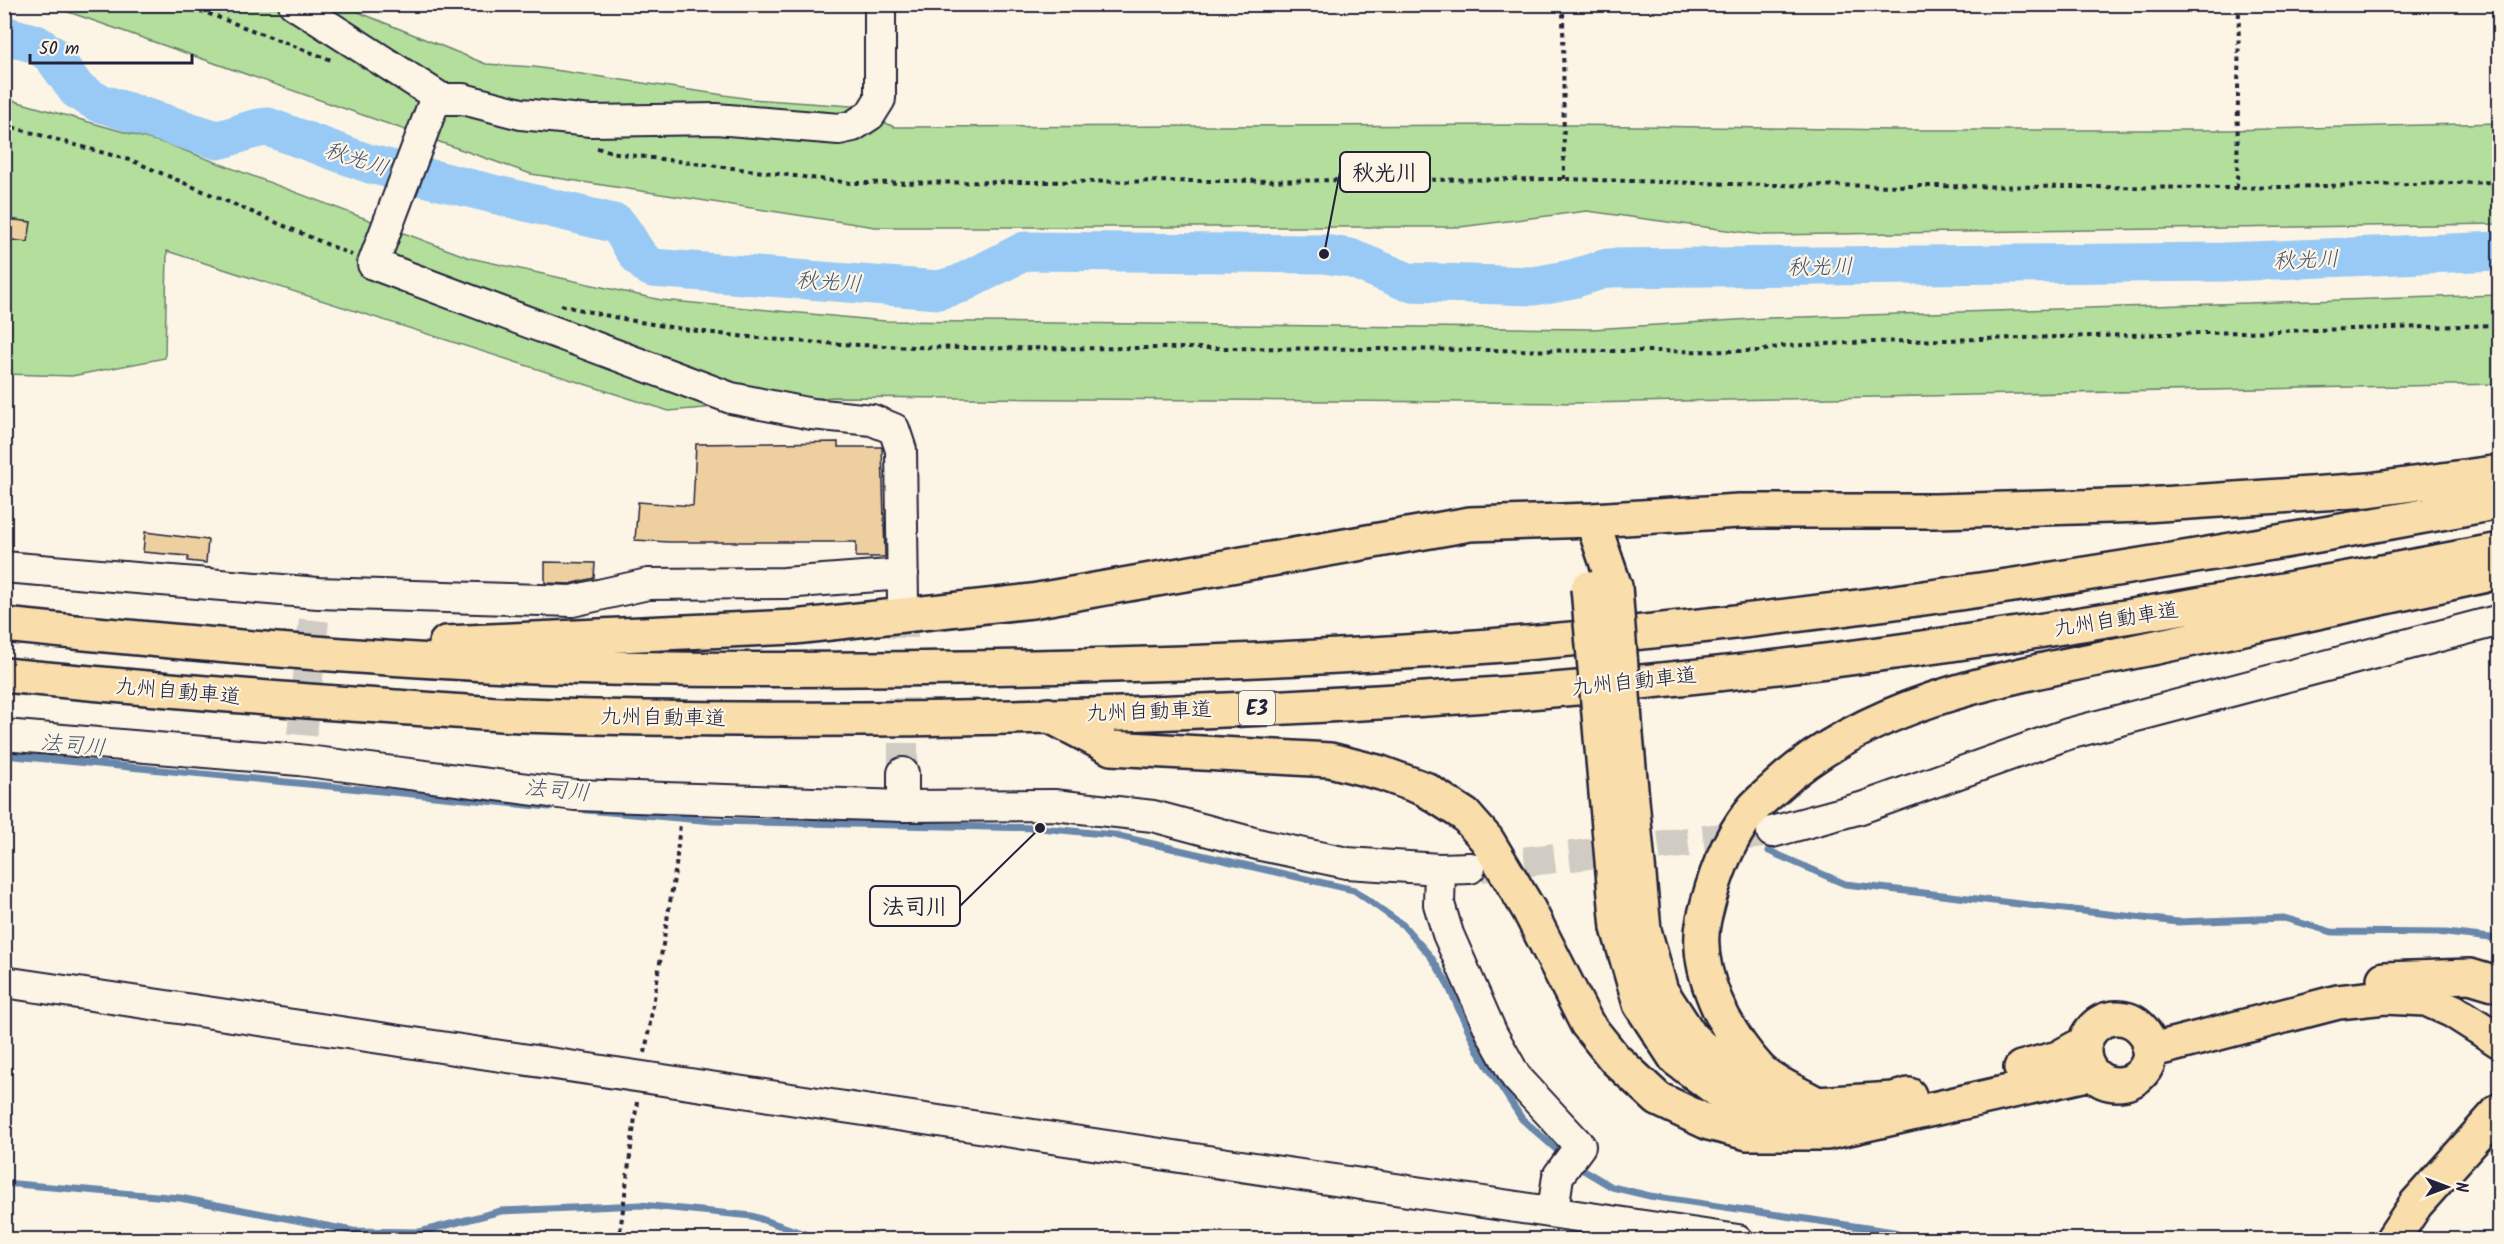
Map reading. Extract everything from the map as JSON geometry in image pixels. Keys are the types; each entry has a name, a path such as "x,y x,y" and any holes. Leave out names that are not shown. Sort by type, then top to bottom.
{"main road":[{"path":"294,651 794,627 1032,601 1470,524 1592,520 1739,511 1936,511 2145,505 2368,490 2499,472"},
{"name":"E3","path":"4,625 294,651 531,665 737,670 971,669 1244,661 1514,644 1743,621 2002,588 2263,546 2499,502"},
{"path":"1592,520 1601,588 1614,736 1644,930 1660,991 1691,1037 1736,1078 1817,1104 1893,1099 2058,1059 2088,1058"},
{"name":"九州自動車道","path":"4,675 292,700 514,714 747,718 1047,714 1247,708 1506,693 1749,670 2008,637 2267,594 2499,550"},
{"path":"1817,1104 1760,1071 1729,1028 1707,981 1701,932 1710,890 1727,849 1752,810 1793,771 1843,738 1895,713 1994,682 2499,572"},
{"path":"1047,714 1111,748 1330,760 1381,773 1425,789 1465,815 1487,840 1529,910 1587,1024 1615,1059 1658,1098 1709,1123 1748,1133 1827,1133 1890,1120 2088,1058"},
{"path":"1614,736 1618,928 1640,1004 1676,1059 1720,1092 1747,1106 1821,1120 1890,1120"},
{"path":"2427,976 2463,986 2499,1016"},
{"path":"2146,1041 2336,982 2427,976 2470,976 2499,985"},
{"path":"2146,1041 2338,1002 2385,997 2426,999 2453,1011 2499,1041"},
{"path":"2125,1019 2146,1041 2147,1062 2142,1072 2133,1080 2122,1084 2111,1084 2101,1080 2088,1058 2089,1034 2104,1021 2125,1019"},
{"path":"2392,1239 2416,1204 2489,1121"}],"street":[{"path":"294,4 436,107"},
{"path":"436,107 463,99 521,114 591,121 716,119 839,129 853,126 870,115 880,99 880,4"},
{"path":"4,567 316,606 572,601 648,584 784,583 903,588 901,450 894,429 872,420 812,414 731,398 376,256 436,107"},
{"path":"1772,832 1861,808 2068,734 2499,620"},
{"path":"4,735 300,748 575,795 903,806 1054,805 1142,815 1261,845 1347,863 1440,869 1470,868"},
{"path":"903,773 903,806"},
{"path":"1440,869 1438,903 1448,934 1492,1034 1516,1077 1580,1146 1558,1176 1553,1211"},
{"path":"4,982 1738,1239"}],"path":[{"path":"183,4 339,63"},
{"path":"1563,4 1564,179"},
{"path":"2237,188 2239,4"},
{"path":"4,125 133,161 376,256"},
{"path":"588,146 621,154 851,183 1564,179 1766,184 2237,188 2499,182"},
{"path":"553,303 583,311 675,327 777,339 853,345 1038,348 1761,351 1782,346 1872,342 2499,325"},
{"path":"619,1239 641,1076 676,867 683,798"}],"green space":[{"path":"38,5 345,5 486,64 534,67 751,99 851,106 894,127 1572,125 1895,130 2232,130 2499,123 2499,224 1763,235 1587,211 1460,227 875,227 531,174 60,9"},
{"path":"4,98 170,145 470,258 661,300 885,321 1592,329 1768,318 2499,295 2499,384 1587,403 833,397 669,411 167,251 165,358 72,376 5,374"}],"building":[{"path":"8,219 31,222 28,242 5,239"},
{"path":"838,442 838,447 882,447 885,557 856,557 856,542 635,540 638,502 693,506 696,444"},
{"path":"145,532 208,540 206,563 188,561 188,556 143,552"},
{"path":"545,562 595,563 594,578 570,584 545,583"}],"waterway":[{"name":"秋光川","path":"4,35 36,44 52,55 77,90 97,102 217,140 268,127 370,164 617,224 637,254 652,268 939,290 960,284 1025,251 1324,254 1350,258 1408,282 1534,286 1572,279 1608,268 2224,262 2500,251"},
{"name":"法司川","path":"4,755 549,807"},
{"name":"法司川","path":"586,810 713,821 1040,828 1114,835 1354,890 1403,925 1431,957 1446,981 1479,1053 1522,1119 1564,1156"},
{"path":"1769,851 1845,884 2178,922 2284,918 2332,932 2446,933 2500,939"},
{"path":"1575,1165 1612,1187 1650,1196 1894,1232 1904,1240"},
{"path":"4,1183 180,1198 353,1231 420,1232 501,1211 641,1205 752,1216 822,1240"}],"tunnel":[{"path":"903,602 903,773"},
{"path":"302,735 314,620"},
{"path":"1480,867 1772,832"}],"place":[{"name":"秋光川","path":"1324,254"},
{"name":"法司川","path":"1040,828"}]}
